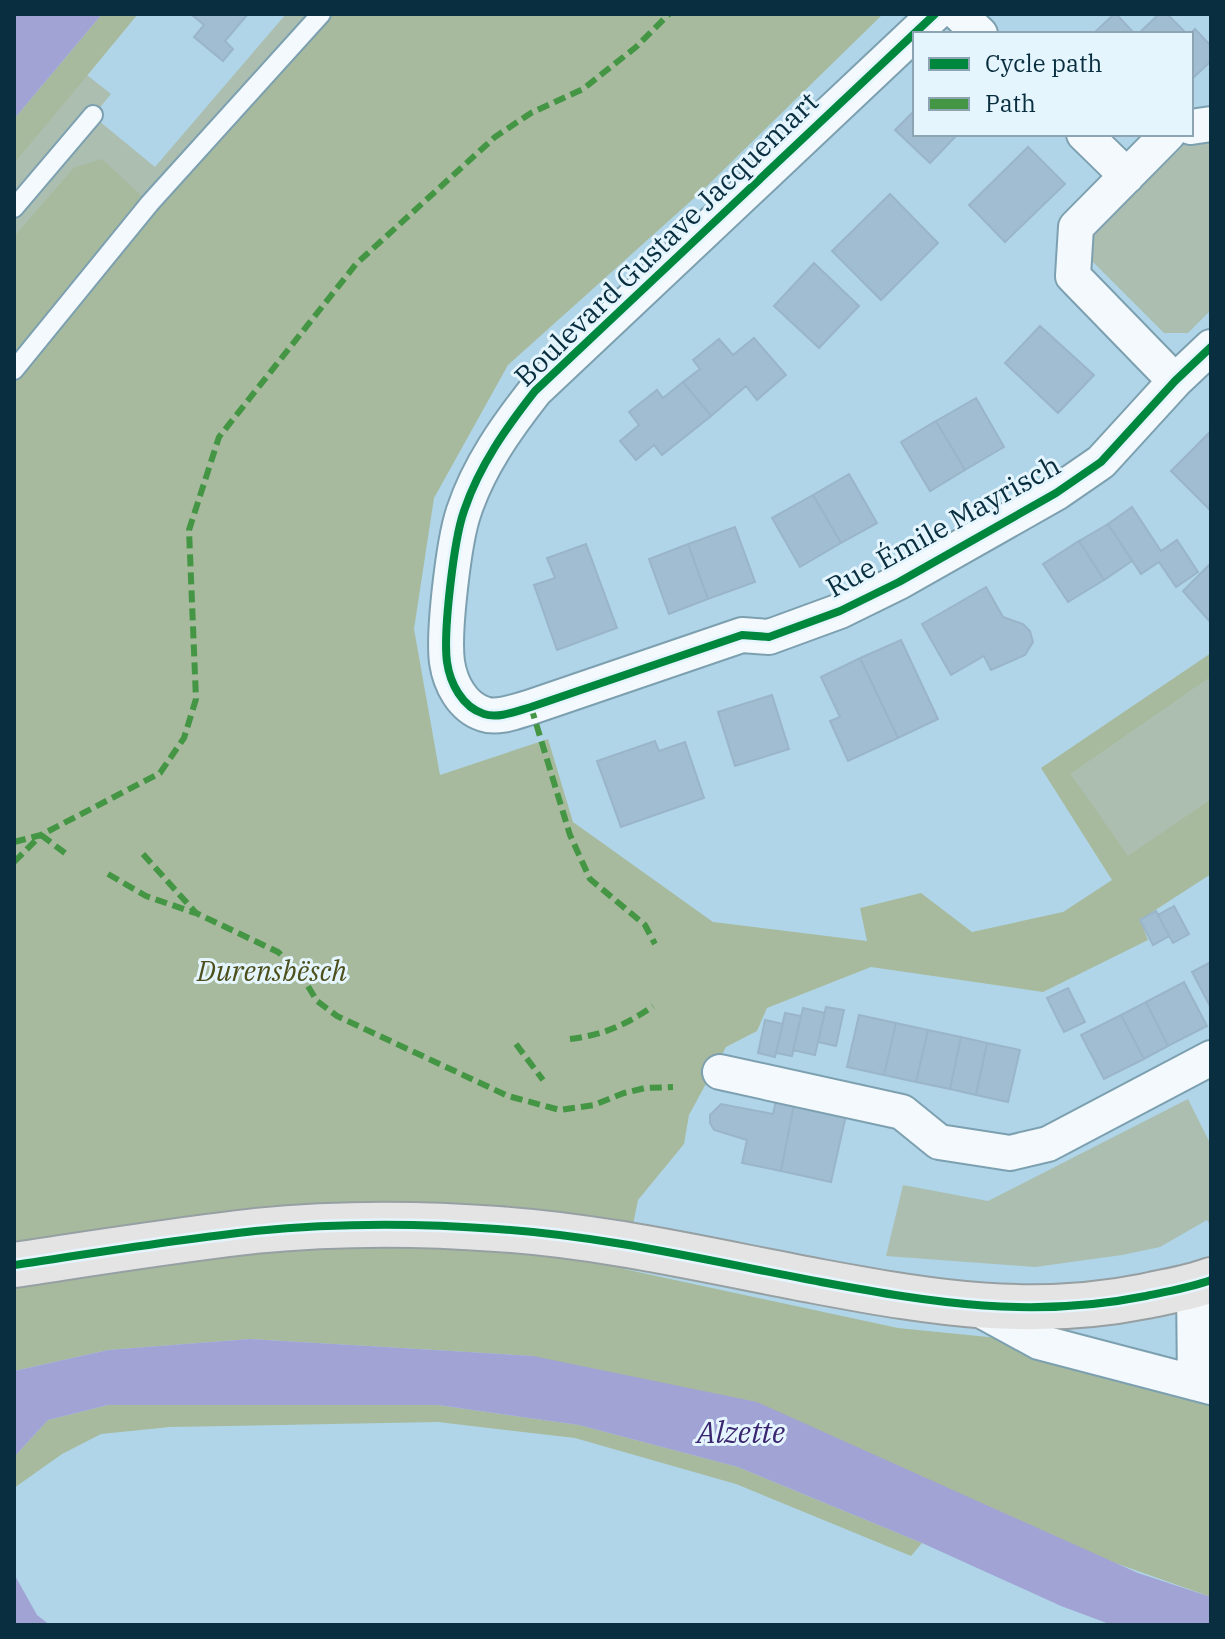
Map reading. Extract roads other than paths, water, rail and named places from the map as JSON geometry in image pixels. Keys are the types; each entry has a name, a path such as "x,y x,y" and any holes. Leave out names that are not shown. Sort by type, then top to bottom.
{"main road":[{"path":"14,1265 257,1231 369,1225 499,1229 628,1246 899,1297 975,1307 1039,1308 1111,1303 1203,1283"}],"street":[{"name":"Boulevard Gustave Jacquemart","path":"916,32 935,14"},
{"path":"959,14 978,32"},
{"name":"Boulevard Gustave Jacquemart","path":"469,707 457,692 447,664 446,643 463,512 495,443 535,391 913,35"},
{"path":"1086,136 1127,176"},
{"path":"1166,136 1076,227 1073,276 1175,381"},
{"name":"Rue Émile Mayrisch","path":"469,707 484,715 531,707 742,635 769,637 840,611 899,582 1056,493 1101,462 1175,381 1211,347"},
{"path":"720,1072 902,1112 939,1142 1010,1153 1048,1144 1211,1058"},
{"path":"975,1307 1039,1342 1203,1385 1203,1283"}],"lane":[{"path":"14,370 150,203 321,14"},
{"path":"14,208 93,115"}],"water":[{"path":"14,14 102,14 14,119"},
{"name":"Alzette","path":"250,1339 533,1356 757,1402 1138,1573 1211,1597 1211,1625 1112,1625 738,1467 579,1425 438,1405 108,1405 48,1420 14,1457 14,1371 108,1350"},
{"path":"14,1574 37,1615 50,1625 14,1625"}],"park label":[{"name":"Durensbësch","path":"272,971"}]}
